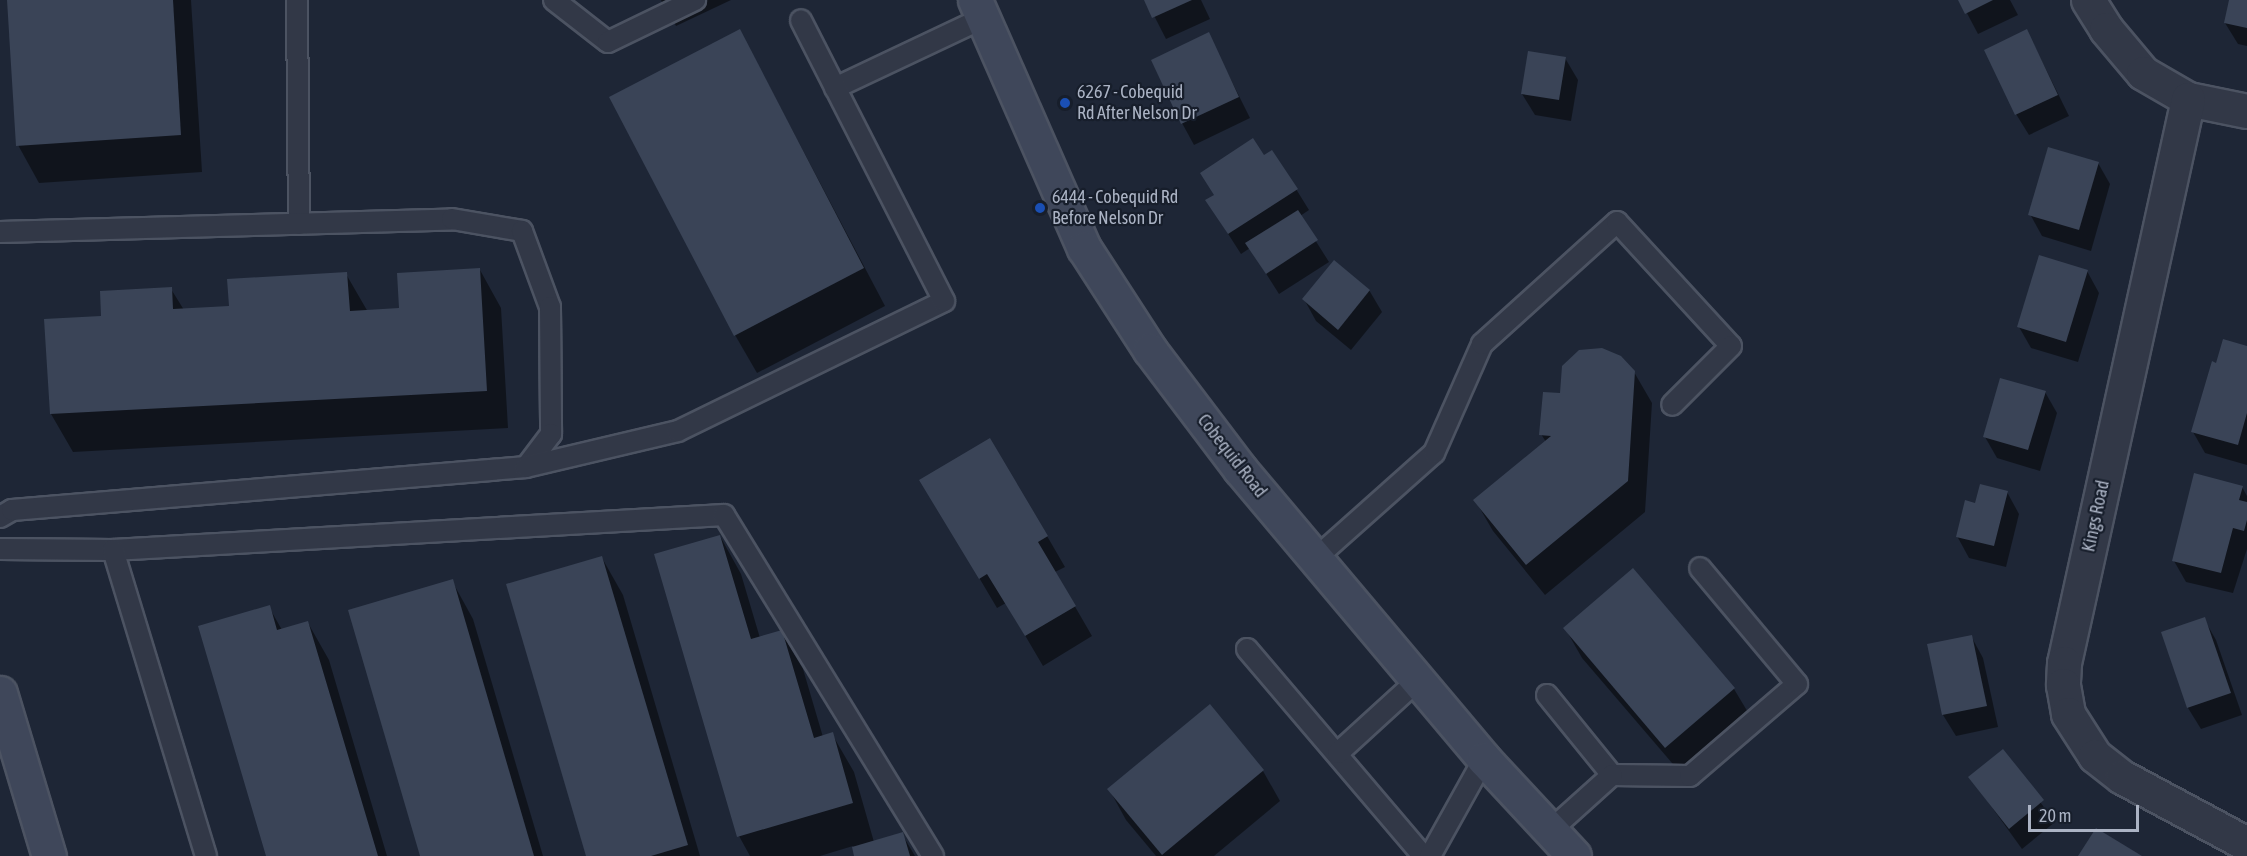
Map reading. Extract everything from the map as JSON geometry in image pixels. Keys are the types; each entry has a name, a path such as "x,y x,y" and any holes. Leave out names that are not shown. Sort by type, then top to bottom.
{"main road":[{"name":"Cobequid Road","path":"979,9 1084,248 1149,350 1240,469 1484,759 1574,856"},
{"path":"0,693 49,856"}],"street":[{"path":"2088,0 2106,29 2143,73 2188,99 2247,111"},
{"name":"Kings Road","path":"2188,99 2064,663 2063,685 2068,714 2095,756 2122,777 2247,844"}],"lane":[{"path":"297,0 299,224"},
{"path":"554,0 608,42 695,0"},
{"path":"835,88 979,9"},
{"path":"0,517 12,510 526,467 678,431 944,301 801,20"},
{"path":"0,232 452,219 522,231 550,308 551,434 526,467"},
{"path":"1316,558 1434,453 1482,345 1617,222 1731,346 1672,405"},
{"path":"0,549 113,550 724,515 933,856"},
{"path":"113,550 206,856"},
{"path":"1551,830 1612,775 1690,777 1797,684 1700,568"},
{"path":"1247,650 1338,753 1423,856"},
{"path":"1338,753 1418,680"},
{"path":"1547,695 1612,775"},
{"path":"1430,856 1484,759"}],"building":[{"path":"7,0 173,0 181,135 16,146"},
{"path":"1144,0 1192,0 1152,18"},
{"path":"1958,0 1993,0 1965,14"},
{"path":"2229,0 2247,0 2247,28 2224,23"},
{"path":"740,29 864,268 734,336 609,97"},
{"path":"2027,29 2058,95 2015,115 1984,50"},
{"path":"1209,32 1239,97 1181,124 1151,60"},
{"path":"1528,51 1566,57 1559,100 1521,94"},
{"path":"1253,138 1264,155 1272,150 1298,189 1228,234 1205,200 1214,195 1200,173"},
{"path":"2048,147 2099,162 2079,230 2028,215"},
{"path":"1298,210 1318,240 1266,274 1245,243"},
{"path":"2039,255 2088,270 2066,342 2017,327"},
{"path":"1334,260 1370,290 1338,330 1302,299"},
{"path":"480,268 487,391 50,414 44,319 101,316 100,291 172,287 173,309 229,306 227,279 347,272 350,311 399,308 397,273"},
{"path":"2223,339 2247,346 2247,413 2238,445 2191,432 2212,361 2216,363"},
{"path":"1602,348 1621,356 1635,371 1628,481 1526,565 1473,500 1551,436 1539,435 1543,392 1560,393 1562,366 1579,350"},
{"path":"2000,378 2046,391 2028,450 1983,437"},
{"path":"990,438 1048,536 1038,542 1076,606 1025,636 987,574 979,579 919,480"},
{"path":"2194,473 2243,486 2239,500 2247,502 2247,520 2244,531 2233,528 2221,573 2172,561"},
{"path":"1980,484 2008,491 1994,546 1956,537 1965,500 1975,503"},
{"path":"720,535 751,639 782,630 814,738 833,732 853,803 737,837 654,554"},
{"path":"602,556 688,845 651,856 586,856 506,584"},
{"path":"1633,568 1735,688 1665,748 1563,628"},
{"path":"453,579 534,856 420,856 348,610"},
{"path":"270,605 277,630 308,621 378,856 266,856 198,626"},
{"path":"2205,617 2231,693 2187,708 2161,632"},
{"path":"1972,635 1987,706 1942,715 1927,644"},
{"path":"1210,704 1264,770 1162,855 1107,789"},
{"path":"2003,749 2044,800 2009,829 1968,777"},
{"path":"2096,828 2142,856 2078,856"},
{"path":"903,832 910,856 854,856 852,847"}],"place":[{"name":"6267 - Cobequid Rd After Nelson Dr","path":"1065,103"},
{"name":"6444 - Cobequid Rd Before Nelson Dr","path":"1040,208"}]}
